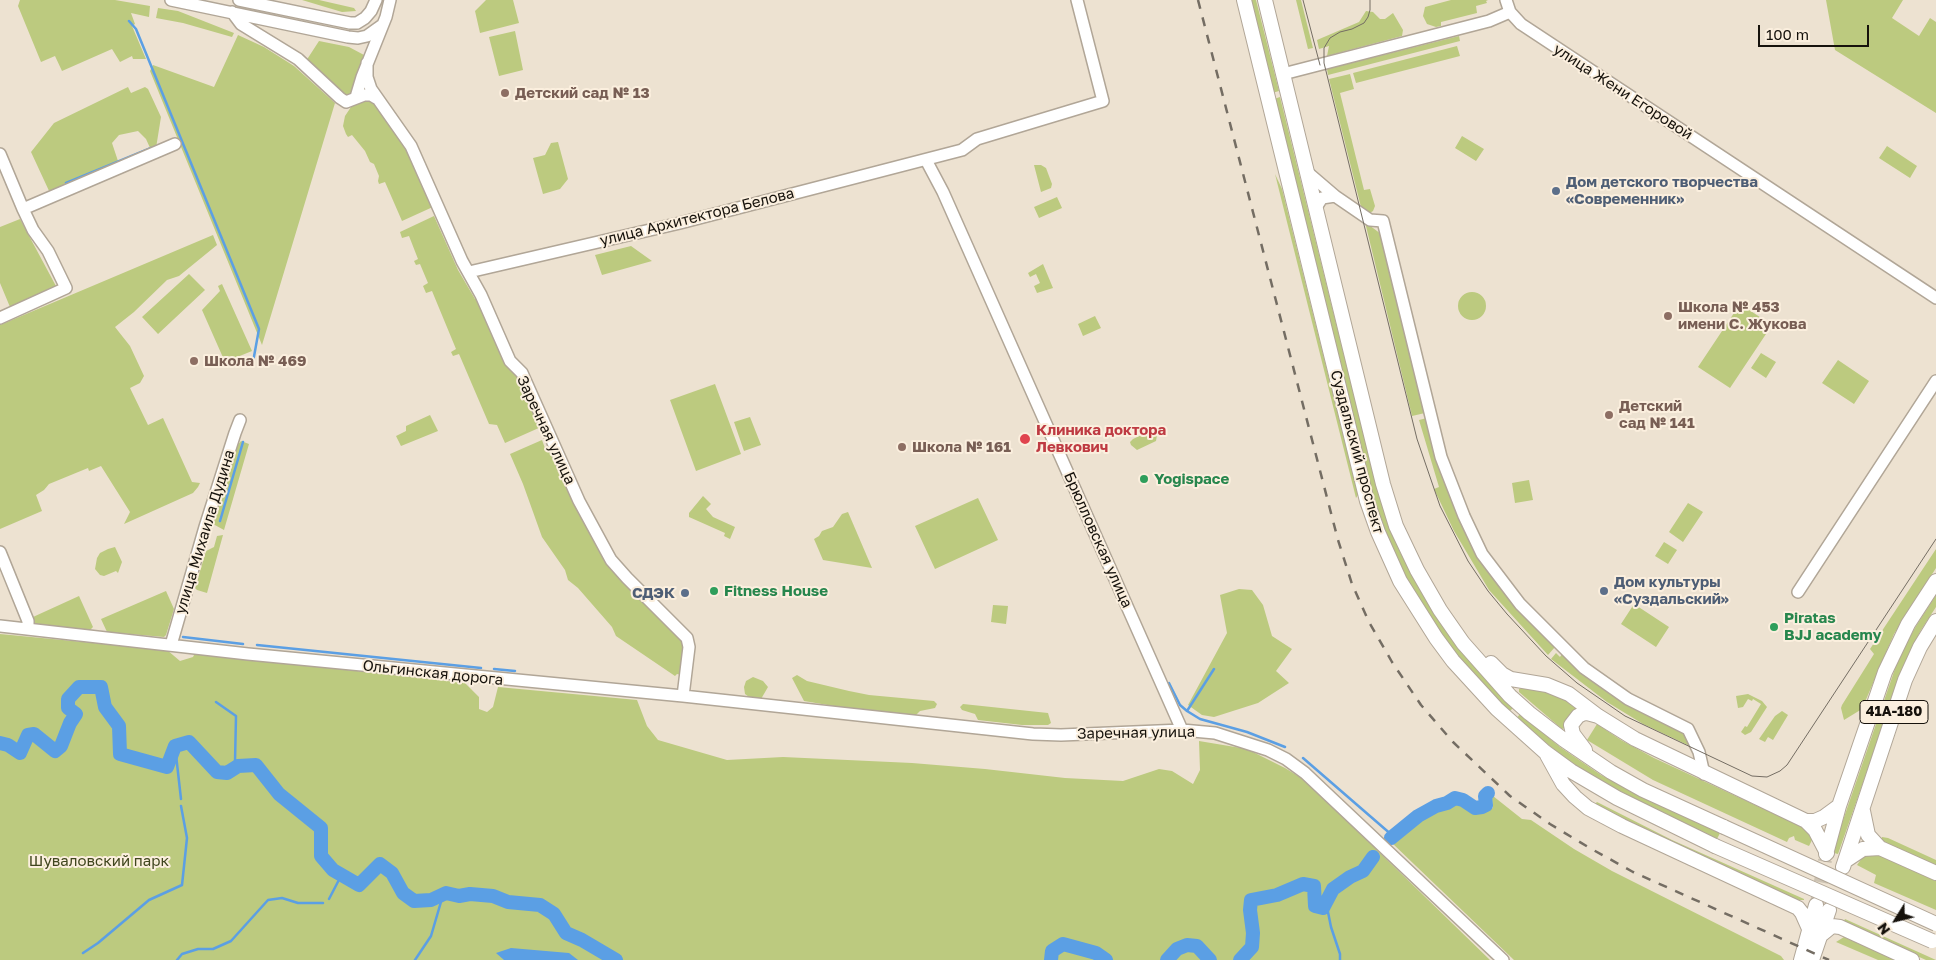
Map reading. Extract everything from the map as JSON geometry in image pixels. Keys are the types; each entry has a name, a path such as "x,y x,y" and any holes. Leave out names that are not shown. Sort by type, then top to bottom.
{"main road":[{"name":"Суздальский проспект","path":"1244,0 1364,488 1378,532 1400,581 1436,638 1453,661 1497,709 1545,752 1571,771 1609,794 1715,846 1934,942"},
{"name":"Суздальский проспект","path":"1264,0 1389,505 1416,570 1440,610 1463,642 1510,696 1564,740 1611,772 1643,790 1936,924"},
{"name":"41А-180","path":"1806,821 1815,830 1826,856 1839,806 1884,672 1908,624 1936,580"},
{"name":"41А-180","path":"1880,848 1863,849 1844,864 1905,680 1920,647 1936,621"},
{"path":"1463,642 1502,674 1522,682 1559,689 1635,739 1704,774 1806,821 1824,818 1839,806"},
{"path":"1593,760 1576,739 1571,730 1571,725 1582,714 1588,713 1598,716"},
{"path":"1545,752 1563,784 1574,797 1588,808 1622,826 1798,908 1815,933 1812,960"},
{"path":"1862,808 1868,835 1880,848 1936,873"},
{"path":"1801,960 1815,933 1823,907"},
{"path":"1815,933 1832,926 1840,927 1912,960"}],"street":[{"path":"172,0 348,37 358,38 367,36 381,26"},
{"path":"239,0 350,23 357,23 372,12 376,0"},
{"path":"356,97 390,0"},
{"name":"улица Архитектора Белова","path":"469,272 680,223 926,160 962,150 977,138 1103,101 1077,0"},
{"path":"1282,74 1489,21 1510,12 1506,0"},
{"path":"232,12 241,24 298,59 346,102 356,97 371,95 376,98"},
{"name":"улица Жени Егоровой","path":"1510,12 1521,24 1936,298"},
{"name":"Заречная улица","path":"368,63 367,77 376,98 411,146 510,361 522,373 579,501 611,560 687,638 690,646 683,696"},
{"path":"23,209 175,144"},
{"path":"0,154 33,230 48,251 66,288 0,318"},
{"name":"Брюлловская улица","path":"926,160 1182,730"},
{"path":"1307,172 1334,196 1370,220 1383,221 1441,457 1464,516 1487,561 1520,604 1584,668 1628,699 1690,732 1699,752 1704,774"},
{"path":"1315,209 1322,198 1334,196"},
{"path":"1798,592 1936,381"},
{"name":"улица Михаила Дудина","path":"171,645 205,527 240,420"},
{"path":"0,552 28,621 28,629"},
{"name":"Ольгинская дорога","path":"0,626 298,660 683,696 867,717"},
{"name":"Заречная улица","path":"867,717 1042,734 1182,730 1215,733 1268,750 1305,772 1502,960"}],"green space":[{"path":"20,0 115,0 150,6 149,17 131,13 135,24 132,26 146,59 133,59 132,56 120,62 112,49 62,71 55,56 41,62 18,6"},
{"path":"302,0 319,0 354,8 356,11 342,12"},
{"path":"486,0 513,0 519,23 480,33 475,11"},
{"path":"1250,0 1256,0 1279,91 1272,93"},
{"path":"1296,0 1301,0 1313,48 1308,49"},
{"path":"1451,0 1488,0 1486,1 1487,3 1476,6 1477,13 1441,22 1441,26 1436,27 1427,24 1423,16 1425,7"},
{"path":"1826,0 1903,0 1892,18 1919,36 1930,18 1936,22 1936,113 1835,50"},
{"path":"158,8 178,11 234,33 232,37 183,23 156,18"},
{"path":"1366,11 1373,12 1380,19 1385,19 1393,13 1403,30 1402,36 1327,56 1329,46 1319,49 1317,40 1359,22"},
{"path":"515,31 523,70 499,76 489,37"},
{"path":"238,35 264,47 294,66 335,103 262,345 150,71 153,65 214,87"},
{"path":"1459,36 1460,41 1328,75 1327,69"},
{"path":"319,41 349,47 364,55 354,92 348,97 343,95 306,61"},
{"path":"1457,46 1460,56 1356,83 1353,73"},
{"path":"1350,74 1354,89 1340,93 1364,190 1370,189 1375,206 1373,211 1368,214 1362,211 1329,79"},
{"path":"128,87 131,93 145,87 148,89 161,117 156,148 151,150 146,139 138,131 119,135 112,143 119,164 50,193 31,152 54,123"},
{"path":"1280,97 1376,485 1390,528 1400,552 1428,603 1463,653 1513,708 1509,712 1458,657 1441,634 1406,578 1384,530 1370,487 1274,99"},
{"path":"361,98 373,100 403,139 435,206 402,221 385,182 379,184 379,176 374,164 370,162 365,151 352,135 348,137 343,126 345,116 355,101"},
{"path":"1462,136 1484,149 1476,161 1455,148"},
{"path":"558,142 568,179 560,189 543,194 533,158 545,155 551,143"},
{"path":"1887,146 1917,166 1910,178 1879,158"},
{"path":"1034,165 1041,165 1046,168 1052,184 1051,188 1041,192"},
{"path":"1275,174 1282,189 1358,495 1356,498"},
{"path":"1057,197 1062,208 1039,218 1034,207"},
{"path":"434,216 458,270 475,299 477,298 506,365 518,377 541,427 505,443 497,425 489,424 459,354 453,356 451,352 456,349 432,291 426,293 423,286 428,283 420,264 416,265 414,261 418,259 409,236 402,238 400,232"},
{"path":"20,219 57,288 10,307 0,283 0,227"},
{"path":"1365,222 1381,234 1425,413 1412,416"},
{"path":"213,235 217,245 179,276 167,280 134,312 115,327 130,346 144,376 140,383 130,388 148,425 163,418 192,482 200,483 198,487 193,493 124,524 130,512 101,466 89,471 88,468 49,484 36,495 42,511 0,529 0,325"},
{"path":"631,246 652,261 602,275 595,255"},
{"path":"1043,264 1053,288 1037,293 1034,286 1040,283 1036,274 1030,277 1028,273"},
{"path":"189,274 205,290 158,334 142,317"},
{"path":"222,284 252,351 225,362 202,310 220,291 218,286"},
{"path":"1472,292 1482,296 1486,306 1482,316 1472,320 1462,316 1458,306 1462,296"},
{"path":"1740,304 1772,325 1730,388 1698,367"},
{"path":"1095,316 1101,328 1083,336 1078,324"},
{"path":"1761,353 1776,362 1766,378 1751,368"},
{"path":"1838,360 1869,381 1854,404 1822,383"},
{"path":"715,384 741,454 696,471 670,400"},
{"path":"430,415 438,431 401,446 396,436 406,431 406,426"},
{"path":"750,417 761,445 744,451 734,422"},
{"path":"1427,418 1446,484 1517,607 1555,647 1548,655 1489,590 1454,531 1434,489 1439,487 1419,420"},
{"path":"1152,430 1157,435 1156,441 1137,450 1131,445 1130,442 1133,439"},
{"path":"542,440 546,451 549,450 573,502 592,537 609,563 678,633 685,647 682,675 677,674 675,676 616,636 612,627 578,588 568,580 565,570 542,537 510,454"},
{"path":"241,441 249,444 224,530 213,524 237,446"},
{"path":"1529,480 1533,500 1515,503 1512,483"},
{"path":"703,496 711,504 706,509 713,517 735,527 730,539 724,536 725,533 689,517 689,513"},
{"path":"978,498 998,540 935,569 915,526"},
{"path":"1688,503 1703,512 1683,542 1669,532"},
{"path":"848,512 872,568 823,560 814,539 822,531 833,527 842,514"},
{"path":"223,535 207,593 197,590 195,588 206,551 214,547 217,536"},
{"path":"1664,542 1677,550 1668,564 1655,556"},
{"path":"115,547 122,562 118,573 116,571 104,576 100,575 95,569 97,558 100,553"},
{"path":"1936,549 1936,568 1894,634 1862,709 1844,720 1842,705 1874,654 1870,649"},
{"path":"1239,589 1252,590 1263,605 1272,636 1292,649 1276,671 1289,683 1258,703 1214,717 1202,715 1188,705 1227,633 1220,595"},
{"path":"166,591 174,609 164,637 107,632 101,619"},
{"path":"1936,595 1936,607 1921,630 1906,660 1838,854 1834,853 1840,829 1899,657"},
{"path":"79,596 93,627 88,632 33,625 26,602 33,617"},
{"path":"1634,604 1669,627 1656,647 1621,624"},
{"path":"993,605 1008,606 1006,624 991,622"},
{"name":"Шуваловский парк","path":"0,634 167,650 180,661 193,657 195,653 465,683 479,697 479,709 487,712 493,707 498,687 637,700 647,726 658,740 727,760 783,757 912,763 1065,778 1123,781 1159,769 1172,771 1193,784 1200,770 1199,741 1247,749 1306,781 1490,960 0,960"},
{"path":"1556,653 1560,657 1562,654 1580,671 1683,732 1694,748 1643,724 1607,702 1551,659"},
{"path":"797,675 807,681 849,691 869,695 934,701 937,704 935,708 908,716 804,701 792,678"},
{"path":"753,677 763,681 768,687 761,699 752,699 745,694 744,687 746,681"},
{"path":"1521,688 1540,689 1558,694 1578,708 1565,728 1562,729 1519,692"},
{"path":"1748,694 1762,701 1767,707 1751,732 1745,735 1741,732 1745,726 1747,727 1761,704 1753,699 1752,701 1748,699 1743,707 1738,708 1736,696"},
{"path":"963,704 1048,713 1051,723 1048,725 1022,725 978,720 975,714 962,710 960,707"},
{"path":"1782,711 1788,715 1773,740 1768,737 1765,742 1759,739 1775,716"},
{"path":"1520,714 1560,747 1601,775 1720,833 1717,839 1620,792 1575,766 1516,719"},
{"path":"1597,724 1654,758 1809,830 1808,833 1812,840 1809,846 1795,840 1794,836 1789,838 1787,842 1653,780 1587,740"},
{"path":"1493,796 1522,819 1531,820 1574,849 1612,871 1781,956 1784,960 1514,960 1392,843 1416,822 1436,809 1460,803 1473,810 1490,809 1493,808"},
{"path":"1597,802 1672,840 1804,900 1799,900 1798,903 1645,833 1595,804"},
{"path":"1882,837 1936,860 1936,866 1881,841"},
{"path":"1874,853 1936,881 1936,910 1874,883 1876,875 1857,865 1864,855"},
{"path":"1845,919 1936,960 1926,960 1843,923"},
{"path":"1844,937 1895,960 1878,960 1836,942"}],"water":[{"path":"511,948 569,953 578,960 504,960 496,953"}],"waterway":[{"path":"129,21 136,29 259,329 253,362"},
{"path":"66,183 151,148"},
{"path":"220,521 243,442"},
{"path":"183,637 243,644"},
{"path":"257,645 481,668"},
{"path":"494,669 515,671"},
{"path":"1169,683 1180,705 1187,711 1214,669"},
{"path":"0,743 8,745 20,753 28,735 34,734 55,751 61,746 70,723 76,714 68,708 68,699 79,687 101,687 105,707 119,726 120,754 167,767 175,746 189,742 217,772 227,773 238,766 256,765 279,794 321,828 321,856 333,870 359,885 380,864 392,873 403,893 414,901 431,900 446,893 459,896 470,894 493,896 508,902 540,905 554,914 566,933 616,960"},
{"path":"216,702 236,716 235,762 238,766"},
{"path":"1187,711 1200,719 1247,732 1285,747"},
{"path":"175,746 181,799"},
{"path":"1303,758 1393,836"},
{"path":"1391,838 1418,816 1455,798 1463,800 1475,808 1482,807 1486,805 1485,796 1488,793"},
{"path":"83,953 98,943 149,900 182,885 187,838 181,806"},
{"path":"1240,960 1252,947 1251,900 1277,895 1303,884 1314,886 1315,906 1323,908 1333,889 1350,877 1363,871 1373,857"},
{"path":"329,899 342,874"},
{"path":"415,960 431,936 443,895"},
{"path":"177,960 182,954 198,949 213,949 231,941 268,900 282,898 298,903 323,903"},
{"path":"1326,902 1340,960"},
{"path":"1051,960 1052,951 1063,944 1096,953 1106,960"},
{"path":"1167,960 1177,949 1187,945 1197,946 1210,960"}],"tunnel":[{"path":"1817,903 1825,860"}],"tram line":[{"path":"1303,0 1320,65"},
{"path":"1370,0 1370,10 1364,23 1330,38 1324,48 1324,63 1417,439 1440,506 1468,561 1488,591 1546,656 1577,683 1625,716 1752,776 1767,777 1780,771 1787,765 1936,539"}],"railway":[{"path":"1198,0 1338,540 1352,584 1369,622 1392,662 1421,705 1453,742 1510,796 1550,824 1633,872 1829,960"}],"place":[{"name":"Детский сад № 13","path":"505,93"},
{"name":"Дом детского творчества «Современник»","path":"1556,191"},
{"name":"Школа № 453 имени С. Жукова","path":"1668,316"},
{"name":"Школа № 469","path":"194,361"},
{"name":"Детский сад № 141","path":"1609,415"},
{"name":"Клиника доктора Левкович","path":"1025,439"},
{"name":"Школа № 161","path":"902,447"},
{"name":"Yogispace","path":"1144,479"},
{"name":"Fitness House","path":"714,591"},
{"name":"Дом культуры «Суздальский»","path":"1604,591"},
{"name":"СДЭК","path":"685,593"},
{"name":"Piratas BJJ academy","path":"1774,627"}]}
